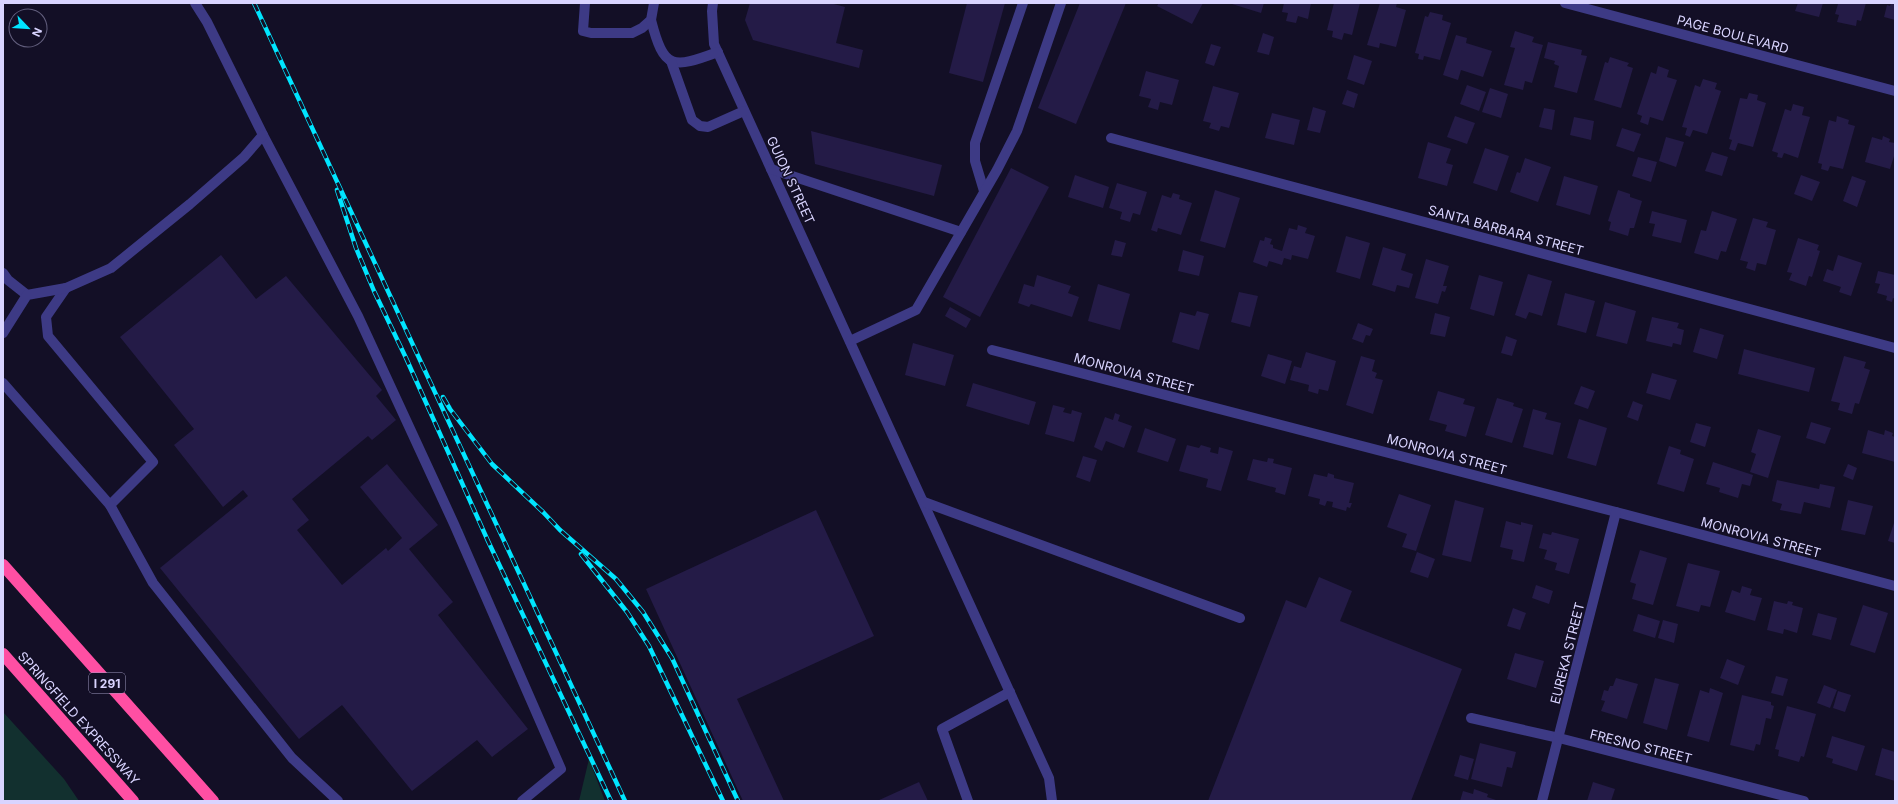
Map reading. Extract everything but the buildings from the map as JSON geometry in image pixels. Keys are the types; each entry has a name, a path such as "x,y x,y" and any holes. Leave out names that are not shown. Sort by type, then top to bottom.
{"highway":[{"name":"I 291","path":"3,565 212,801"},
{"name":"SPRINGFIELD EXPRESSWAY","path":"3,654 133,801"}],"street":[{"path":"195,3 207,22 263,135 358,316 454,524 561,769 522,801"},
{"path":"585,3 583,31 591,33 632,33 642,28 651,20"},
{"path":"654,3 651,20 657,43 664,57 680,64 694,61 718,52"},
{"name":"GUION STREET","path":"713,3 714,44 1049,778 1052,801"},
{"path":"984,191 975,161 975,143 1023,3"},
{"path":"850,341 916,310 1017,132 1061,3"},
{"name":"PAGE BOULEVARD","path":"1565,3 1895,91"},
{"path":"671,61 692,120 700,126 708,127 744,111"},
{"path":"3,273 8,280 27,294 66,288 111,268 190,204 244,157 263,135"},
{"name":"SANTA BARBARA STREET","path":"1111,138 1895,348"},
{"path":"771,169 961,232"},
{"path":"66,288 46,317 48,336 153,462 110,505"},
{"path":"3,333 27,294"},
{"name":"MONROVIA STREET","path":"992,350 1895,586"},
{"path":"3,383 110,505 153,583 292,758 338,801"},
{"path":"924,502 1240,618"},
{"name":"EUREKA STREET","path":"1542,801 1616,512"},
{"path":"968,801 942,729 1010,692"},
{"name":"FRESNO STREET","path":"1472,718 1559,738 1804,801"}],"green space":[{"path":"3,712 64,779 79,801 3,801"},
{"path":"589,759 605,801 579,801"}],"railway":[{"path":"254,3 625,801"},
{"path":"337,190 356,248 374,291 406,358 488,541 611,801"},
{"path":"443,397 450,409 492,464 560,530 616,579 643,612 672,658 738,801"},
{"path":"581,554 627,612 649,646 723,801"}]}
